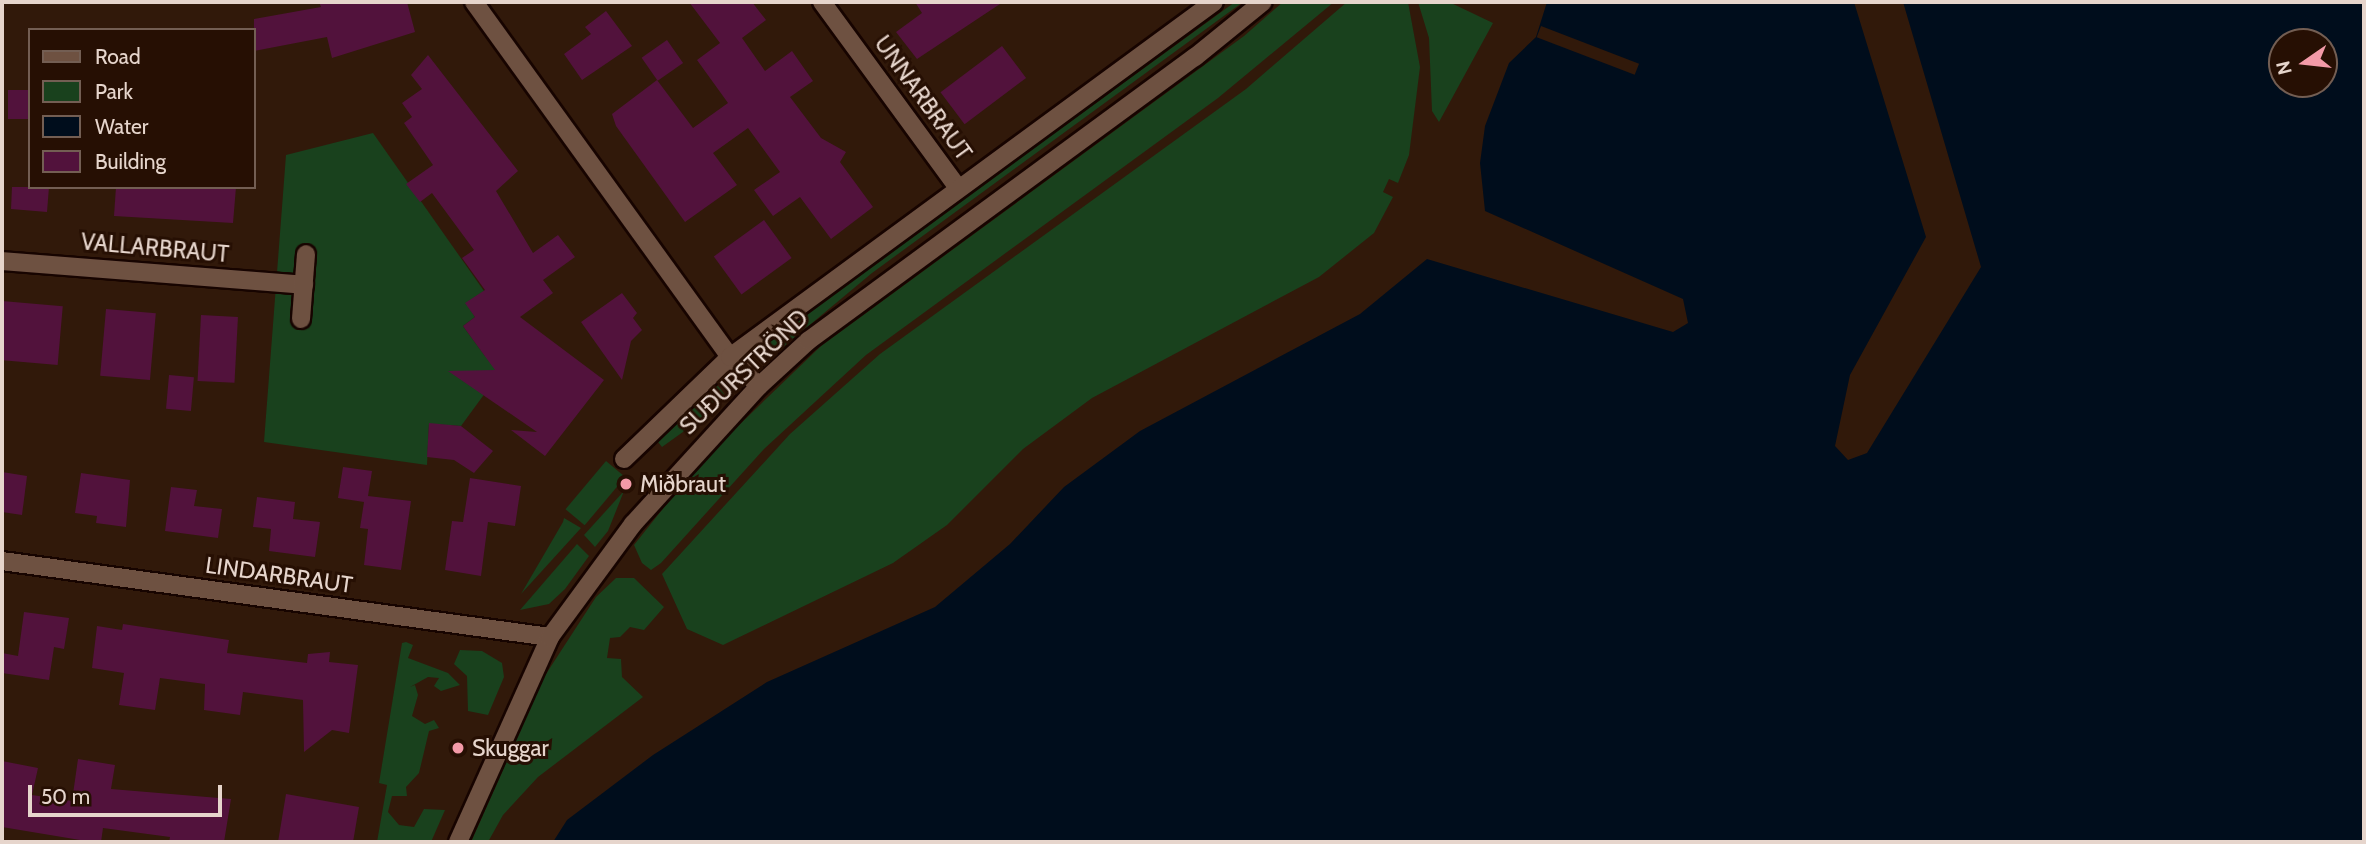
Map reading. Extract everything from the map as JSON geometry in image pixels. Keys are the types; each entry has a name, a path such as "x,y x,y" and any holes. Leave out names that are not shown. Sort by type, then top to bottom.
{"street":[{"path":"474,2 730,357 759,386"},
{"name":"UNNARBRAUT","path":"822,2 958,188"},
{"path":"624,458 730,357 1214,2"},
{"name":"SUÐURSTRÖND","path":"458,842 550,637 633,524 759,386 808,341 1195,57 1263,2"},
{"path":"301,319 306,254"},
{"name":"VALLARBRAUT","path":"2,261 304,285"},
{"name":"LINDARBRAUT","path":"2,561 550,637"}],"green space":[{"path":"1235,2 1243,2 872,273 769,359 759,358 758,348"},
{"path":"1283,2 1334,2 1218,98 866,355 764,449 661,563 651,570 642,563 634,545 673,496 713,450 821,346 1244,36"},
{"path":"1347,2 1408,2 1420,67 1409,155 1398,183 1389,179 1383,192 1393,197 1374,233 1319,277 1092,398 1023,449 947,525 893,563 723,645 687,629 662,574 790,434 880,354 1246,89"},
{"path":"1418,2 1449,2 1493,23 1439,122 1432,111 1429,38"},
{"path":"373,133 484,291 466,303 475,317 463,326 485,356 517,336 518,348 461,426 429,424 427,465 264,442 286,155"},
{"path":"718,386 725,395 715,409 662,447 658,442 710,389"},
{"path":"606,461 625,477 585,525 566,509"},
{"path":"624,491 608,531 595,547 584,535"},
{"path":"564,518 581,528 521,594 563,522"},
{"path":"577,544 589,556 565,589 549,604 520,610"},
{"path":"616,578 634,578 664,607 644,630 630,627 620,637 610,638 607,658 621,659 622,677 643,697 538,777 503,815 488,842 471,842 544,677 596,597"},
{"path":"402,643 413,645 408,658 448,673 460,685 441,691 434,686 439,678 428,677 410,687 415,685 418,695 412,716 425,724 434,720 439,728 429,731 419,773 406,787 407,796 392,796 388,812 399,825 414,827 424,809 445,810 431,842 377,842 387,785 379,783"},
{"path":"460,650 482,651 502,663 504,677 488,715 468,711 467,676 454,664"}],"water":[{"path":"1547,2 1854,2 1926,237 1850,375 1835,446 1848,460 1867,453 1981,267 1903,2 2364,2 2364,842 553,842 567,820 653,755 767,682 935,607 1010,544 1064,487 1140,431 1360,314 1427,259 1673,332 1688,323 1683,299 1485,211 1480,163 1485,126 1509,63 1536,37"}],"pier":[{"path":"1541,26 1639,64 1635,75 1537,37"}],"building":[{"path":"319,2 407,2 415,32 332,58 327,37 256,51 254,19 321,7"},
{"path":"689,2 752,2 766,20 742,38 765,71 792,51 813,81 790,97 821,138 846,152 840,162 873,207 831,239 800,197 773,216 754,190 780,172 748,128 713,153 737,185 685,222 616,126 612,114 657,80 693,128 728,103 697,60 720,43"},
{"path":"915,2 1003,2 917,59 896,32 922,13"},
{"path":"606,11 632,46 582,80 564,54 591,34 585,27"},
{"path":"667,40 683,63 658,81 642,58"},
{"path":"1002,46 1026,78 965,124 941,92"},
{"path":"428,55 518,171 496,191 533,253 558,235 575,257 543,280 553,293 520,317 604,380 545,456 511,430 537,432 448,371 495,370 463,326 475,317 465,303 485,290 462,258 474,250 432,193 420,202 406,184 433,165 404,123 412,117 402,103 422,89 411,75"},
{"path":"8,90 28,90 28,119 8,119"},
{"path":"12,187 49,189 47,212 11,209"},
{"path":"116,189 236,189 233,223 114,216"},
{"path":"764,220 792,258 741,294 714,256"},
{"path":"622,293 637,313 633,318 642,330 631,341 622,380 581,322"},
{"path":"2,301 63,306 58,365 2,360"},
{"path":"106,309 156,313 150,380 100,376"},
{"path":"201,315 238,317 234,383 198,381"},
{"path":"169,375 194,377 191,411 166,409"},
{"path":"429,423 461,426 493,451 474,473 454,460 427,457"},
{"path":"343,467 372,471 368,496 411,501 401,570 364,565 368,529 360,528 364,502 338,498"},
{"path":"2,472 27,476 22,515 2,512"},
{"path":"81,473 130,480 126,527 96,523 97,516 75,513"},
{"path":"470,478 521,486 515,526 488,522 481,576 445,570 452,521 463,522"},
{"path":"171,487 197,490 194,506 222,509 218,538 165,531"},
{"path":"257,497 295,502 293,519 320,522 315,557 269,551 271,529 253,527"},
{"path":"24,612 69,618 64,649 54,647 49,680 2,673 2,653 18,656"},
{"path":"123,624 229,640 227,653 307,663 308,654 330,652 329,662 358,665 349,733 332,730 304,752 303,700 243,692 240,715 204,710 205,684 160,678 155,710 119,705 124,673 92,668 97,626 122,630"},
{"path":"78,759 115,765 111,789 231,799 224,842 169,842 170,837 103,828 101,842 92,842 2,827 2,761 38,768 32,795 72,801"},
{"path":"286,794 359,807 353,842 278,842"}],"place":[{"name":"Miðbraut","path":"626,484"},
{"name":"Skuggar","path":"458,748"}]}
